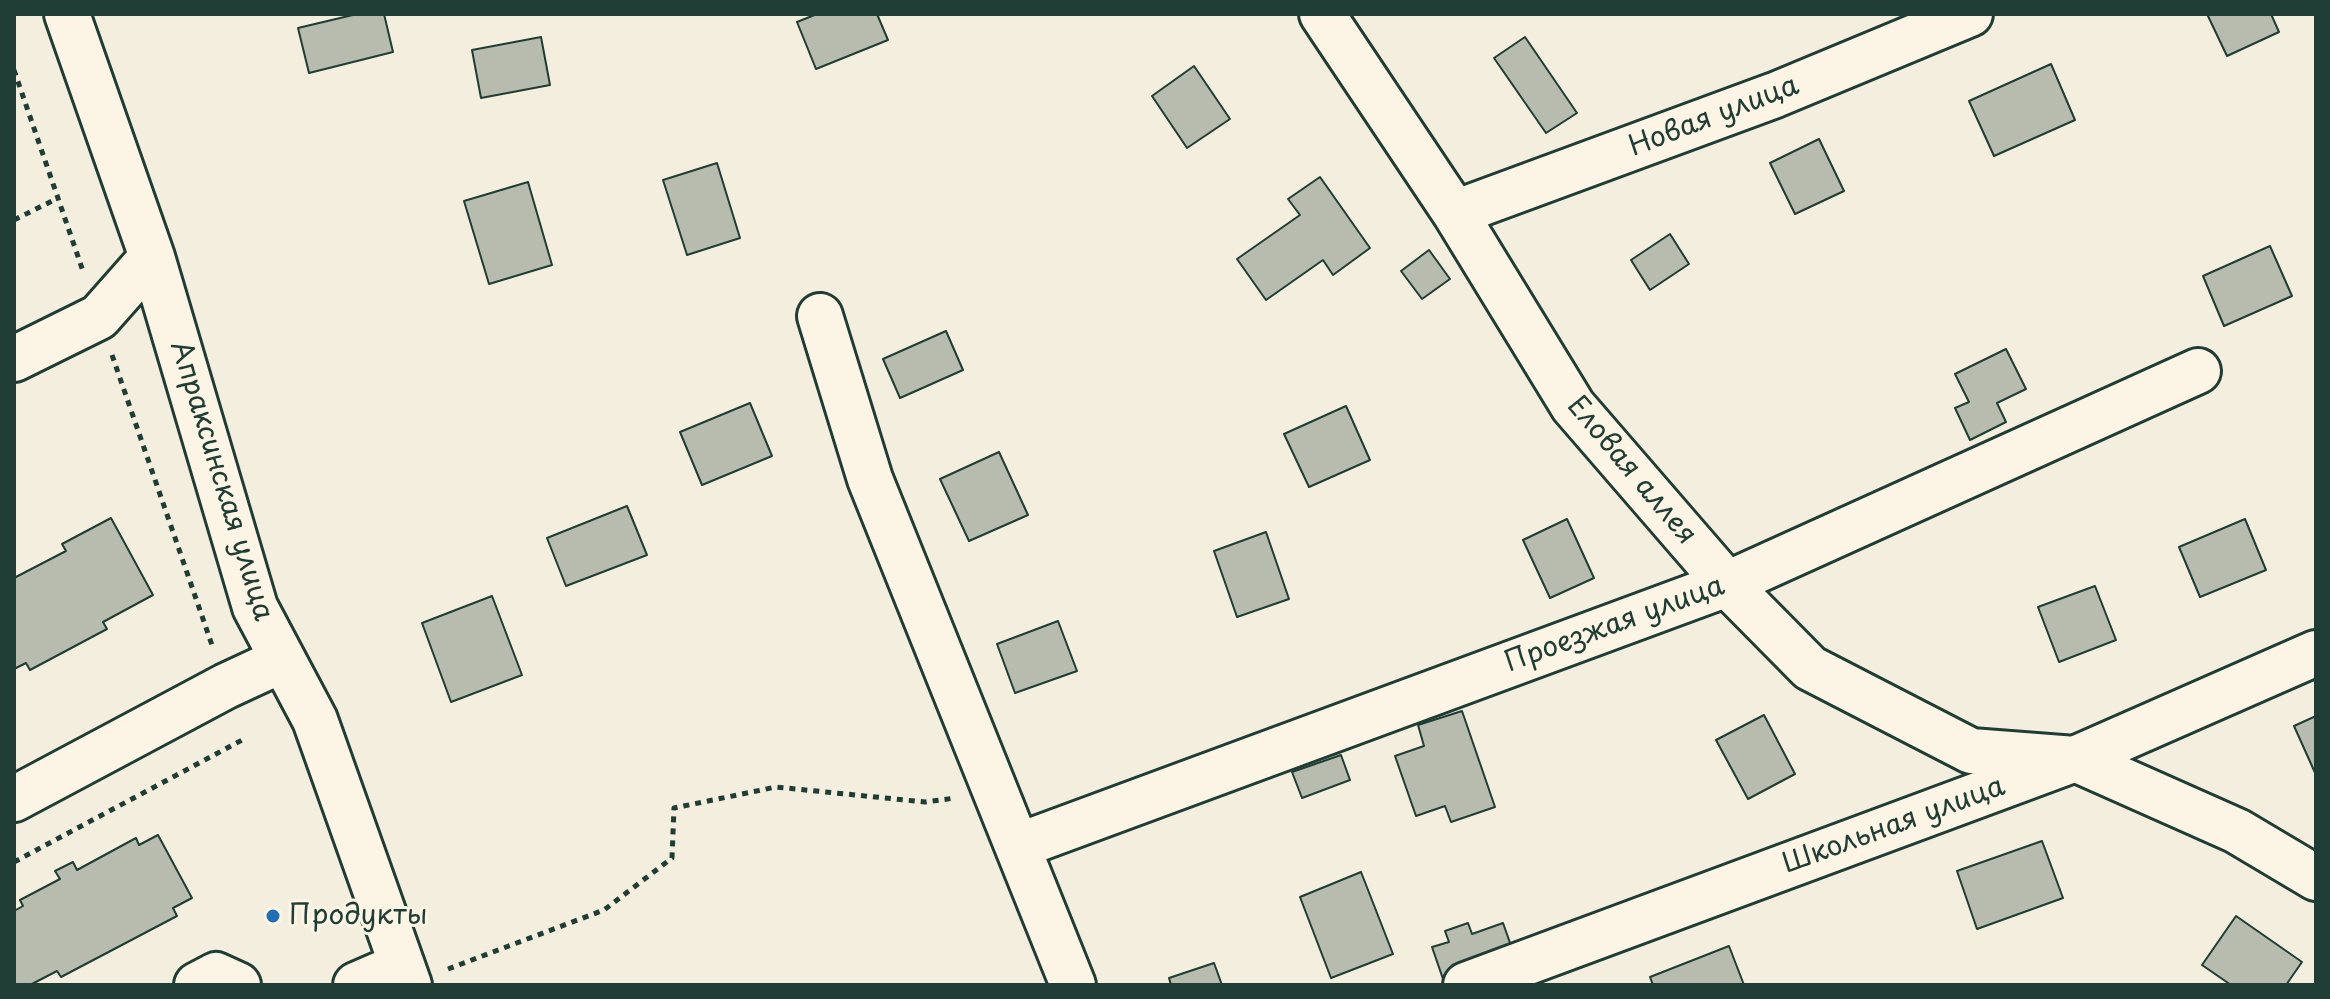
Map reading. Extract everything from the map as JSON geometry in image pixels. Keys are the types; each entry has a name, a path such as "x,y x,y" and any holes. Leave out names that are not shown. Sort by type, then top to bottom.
{"street":[{"name":"Апраксинская улица","path":"67,14 152,257 255,607 315,720 419,973"},
{"name":"Еловая аллея","path":"1322,14 1455,213 1573,406 1727,584 1810,668 1971,751 2075,759"},
{"name":"Новая улица","path":"1455,213 1775,95 1970,14"},
{"path":"14,359 99,317 152,257"},
{"path":"820,316 870,479 1073,985"},
{"name":"Проезжая улица","path":"1018,846 1727,584 2198,371"},
{"name":"Школьная улица","path":"1483,982 2075,759 2316,653"},
{"path":"14,799 226,686 282,660"},
{"path":"2075,759 2237,831 2316,878"},
{"path":"356,985 419,973"},
{"path":"197,985 216,975 238,985"}],"path":[{"path":"14,70 215,653"},
{"path":"14,220 58,198"},
{"path":"14,862 244,739"},
{"path":"419,973 604,910 672,858 674,808 776,787 925,802 995,793"}],"building":[{"path":"357,14 384,14 393,52 309,73 298,28"},
{"path":"817,14 877,14 888,40 816,69 797,22"},
{"path":"2207,14 2271,14 2279,32 2227,56"},
{"path":"541,37 550,85 481,98 472,50"},
{"path":"1525,37 1577,113 1546,133 1494,58"},
{"path":"2051,64 2075,120 1994,156 1969,101"},
{"path":"1194,66 1230,119 1187,148 1152,96"},
{"path":"1819,139 1844,191 1795,214 1770,163"},
{"path":"717,163 740,238 687,255 663,180"},
{"path":"1320,177 1370,248 1333,275 1323,260 1266,300 1237,259 1300,215 1288,199"},
{"path":"528,182 552,265 489,284 464,201"},
{"path":"1670,234 1689,264 1650,290 1631,260"},
{"path":"2270,246 2292,296 2224,326 2203,276"},
{"path":"1429,250 1450,279 1422,299 1401,271"},
{"path":"946,331 963,370 900,398 883,359"},
{"path":"2006,349 2026,389 1997,403 2006,422 1970,440 1955,408 1969,402 1955,374"},
{"path":"750,403 772,456 702,485 680,432"},
{"path":"1346,406 1370,460 1309,487 1284,434"},
{"path":"999,452 1028,515 969,541 940,479"},
{"path":"627,506 647,555 566,586 547,538"},
{"path":"111,518 153,595 103,622 107,629 30,670 26,663 14,669 14,578 66,551 62,544"},
{"path":"1567,519 1594,578 1550,598 1523,540"},
{"path":"2245,519 2266,570 2200,597 2179,547"},
{"path":"1266,532 1289,599 1237,617 1214,551"},
{"path":"2095,586 2116,640 2059,662 2038,607"},
{"path":"492,596 522,675 451,702 422,623"},
{"path":"1058,621 1077,671 1015,693 997,644"},
{"path":"1462,711 1495,807 1451,822 1445,806 1416,816 1395,756 1424,746 1418,725"},
{"path":"1764,715 1795,774 1748,799 1716,740"},
{"path":"2316,716 2316,775 2294,726"},
{"path":"1341,755 1350,780 1302,798 1292,772"},
{"path":"158,835 192,898 173,908 177,916 61,977 57,971 30,985 14,985 14,911 23,906 20,900 60,879 55,871 73,862 77,870 136,838 139,845"},
{"path":"2042,841 2063,898 1977,929 1957,871"},
{"path":"1361,872 1393,954 1331,978 1300,897"},
{"path":"2236,916 2302,962 2286,985 2231,985 2202,965"},
{"path":"1468,923 1472,934 1503,923 1514,954 1443,979 1432,947 1449,942 1445,931"},
{"path":"1729,946 1744,985 1653,985 1650,977"},
{"path":"1214,963 1222,985 1171,985 1169,978"}],"place":[{"name":"Продукты","path":"273,916"}]}
